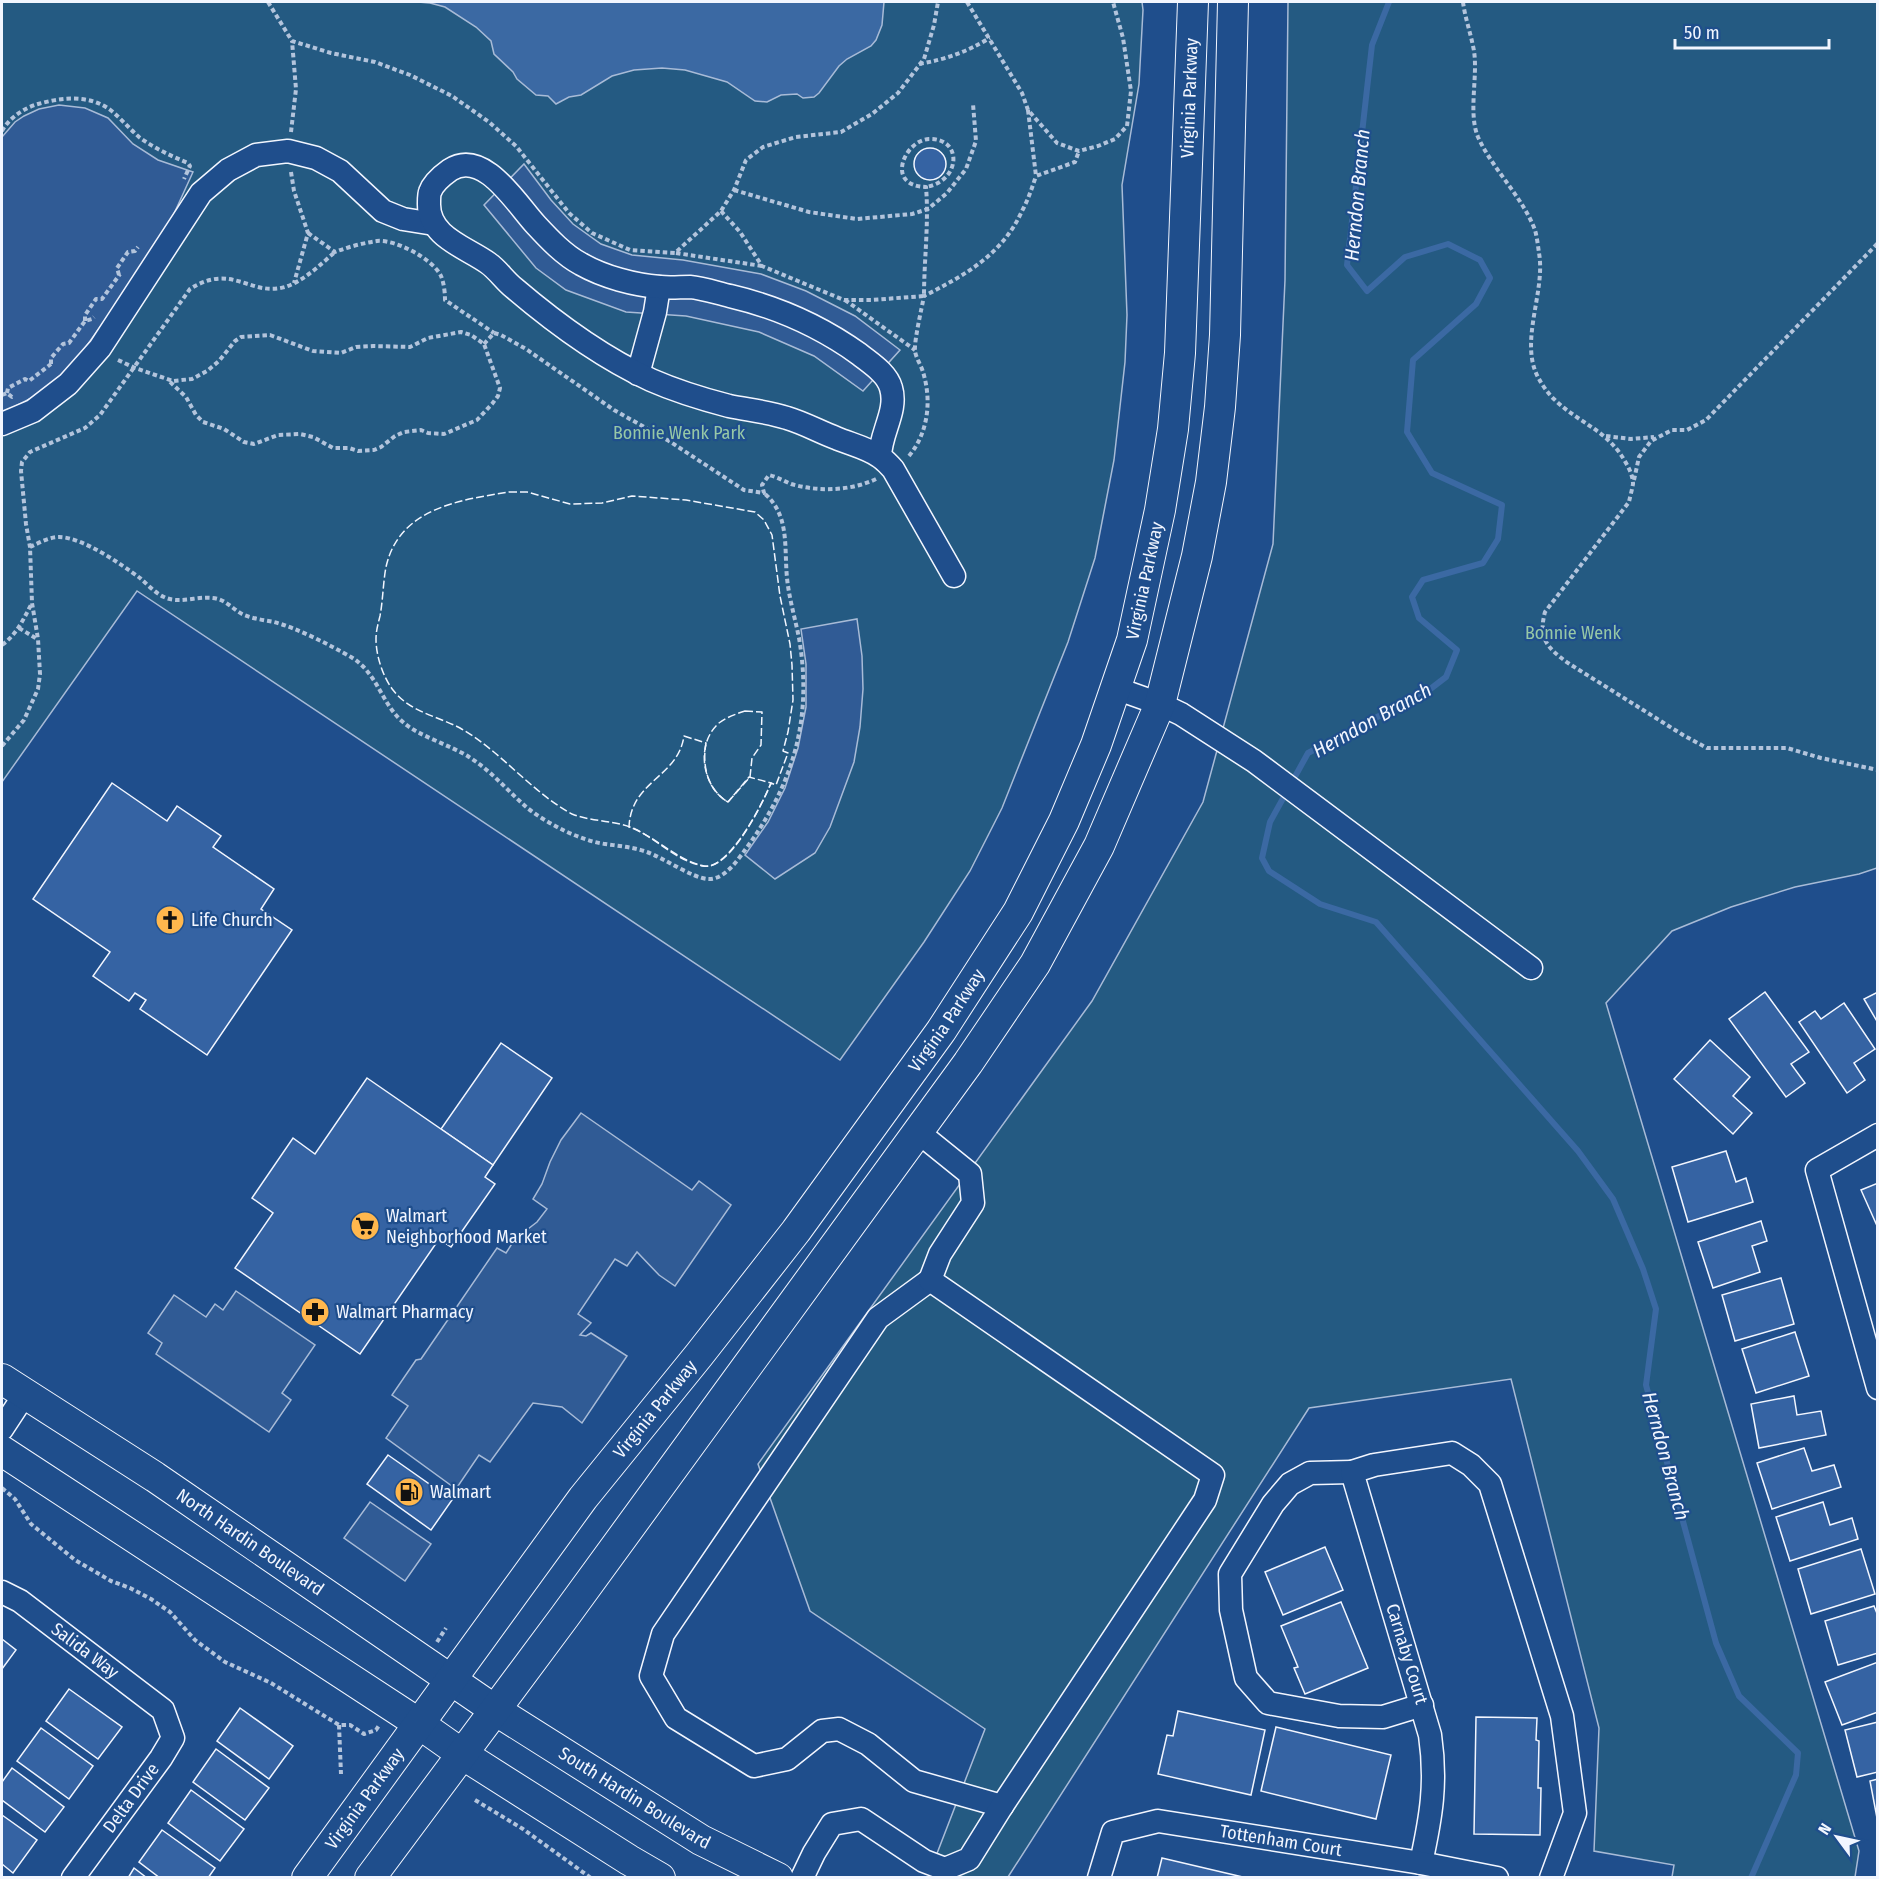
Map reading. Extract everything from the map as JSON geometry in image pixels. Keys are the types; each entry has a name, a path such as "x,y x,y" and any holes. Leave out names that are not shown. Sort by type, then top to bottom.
{"main road":[{"name":"Virginia Parkway","path":"307,1878 583,1498 796,1231 941,1031 1018,912 1064,821 1096,745 1132,640 1160,510 1173,429 1183,291 1193,2"},
{"path":"370,1878 968,1063 1035,964 1099,846 1160,704 1197,556 1211,482 1220,407 1225,335 1233,2"},
{"path":"884,1108 918,1132"},
{"name":"North Hardin Boulevard","path":"13,1386 155,1477 495,1710"},
{"path":"2,1451 462,1754 660,1878"},
{"name":"South Hardin Boulevard","path":"495,1710 701,1840 778,1878"}],"street":[{"path":"2,424 33,411 68,384 100,348 201,193 228,170 256,155 288,151 316,158 340,171 383,210 404,219 434,224"},
{"path":"886,463 789,418 704,399 674,389 638,374 604,354 559,324 511,286 492,266 452,242 434,224 429,210 429,192 443,175 455,167 467,165 482,168 495,178 549,239 581,264 614,278 658,287 691,287 751,301 827,332 869,362 883,374 891,385 893,399 890,417 880,444 886,463 954,576"},
{"path":"638,374 655,312 658,287"},
{"path":"1115,688 1181,714 1254,761 1531,968"},
{"path":"918,1132 970,1174 974,1203 940,1254 930,1280 878,1318 663,1634 651,1676 676,1718 753,1766 787,1759 822,1731 839,1729 868,1744 914,1781 1002,1806"},
{"path":"1878,1135 1817,1170 1878,1388"},
{"path":"802,1878 832,1824 861,1819 924,1861 945,1869 969,1859 1205,1500 1213,1475 930,1280"},
{"path":"2,1429 13,1386"},
{"path":"1422,1705 1383,1717 1339,1716 1268,1703 1246,1678 1231,1610 1230,1574 1274,1504 1290,1484 1310,1473 1352,1472 1374,1465 1452,1453 1471,1465 1490,1484 1562,1716 1575,1813 1551,1878"},
{"name":"Carnaby Court","path":"1352,1472 1430,1735 1434,1776 1431,1816 1421,1863"},
{"name":"Salida Way","path":"2,1592 20,1601 166,1714"},
{"name":"Delta Drive","path":"74,1878 161,1758 172,1738 166,1714"},
{"name":"Tottenham Court","path":"1099,1878 1113,1832 1158,1821 1421,1863 1497,1878"}],"path":[{"path":"268,2 292,40 331,53 375,62 410,75 452,96 489,122 516,146 569,213 592,233 630,250 675,253 762,266 844,300 915,350"},
{"path":"675,253 721,211 734,190 746,159 762,147 796,137 841,132 872,114 898,93 924,58 938,2"},
{"path":"844,300 924,296 982,263 1005,240 1022,212 1036,176 1028,110 1022,93 967,2"},
{"path":"1028,110 1057,143 1079,151 1115,139 1127,126 1131,92 1123,38 1113,2"},
{"path":"1463,2 1474,50 1476,76 1474,109 1477,134 1535,231 1540,257 1540,287 1530,350 1538,377 1555,400 1606,436 1625,460 1633,483"},
{"path":"918,64 945,59 970,50 990,38"},
{"path":"2,131 6,124 30,106 53,100 76,98 92,101 114,113 142,139 159,150 188,163 190,166 182,184"},
{"path":"734,190 809,212 857,219 912,214 928,208 947,193 966,169 976,141 973,104"},
{"path":"927,139 939,141 949,147 954,156 952,169 946,179 937,185 926,187 914,187 904,179 901,167 906,154 927,139"},
{"path":"1036,176 1075,162 1079,151"},
{"path":"30,547 55,537 68,538 108,558 164,597 221,600 241,614 294,630 343,653 365,666 396,716 406,726 468,756 496,776 526,807 545,820 586,841 644,850 699,876 710,879 720,876 729,869 765,822 785,782 795,754 802,708 799,638 787,580 782,515 775,503 764,493 762,485 769,475 802,486 826,489 867,483 886,463 907,458 914,450 927,419 927,390 915,350 924,296 925,232 928,208 926,187"},
{"path":"721,211 740,232 762,266"},
{"path":"308,233 335,252"},
{"path":"2,746 24,720 38,689 40,674 38,639 32,603 30,547 21,471 22,462 30,452 86,429 100,415 190,289 201,282 216,278 237,279 268,289 285,286 319,266 335,252 378,241 397,243 433,267 441,277 445,300 494,333 526,350 614,410 669,441 744,490 764,493"},
{"path":"136,258 135,251 141,242"},
{"path":"1606,436 1631,439 1658,436 1672,430 1687,430 1706,420 1878,243"},
{"path":"119,274 117,268 128,252 135,251"},
{"path":"85,321 84,315 96,300 102,302 119,274 125,273"},
{"path":"69,349 69,343 85,321 92,319 98,312"},
{"path":"100,348 135,368 173,381 192,379 207,371 219,361 235,341 242,337 270,335 313,351 342,352 356,347 410,347 428,338 461,332 471,335 484,344 500,388 498,396 485,414 477,420 444,434 421,430 404,432 374,450 358,451 349,448 333,448 313,437 300,434 278,435 254,444 244,442 224,429 203,422 196,415 186,397 168,380"},
{"path":"484,344 494,333"},
{"path":"51,364 51,358 63,344 69,343"},
{"path":"29,381 51,364 57,364"},
{"path":"2,395 7,393 8,388 25,379 29,381"},
{"path":"29,381 29,387"},
{"path":"7,393 12,397 20,392"},
{"path":"1658,436 1645,447 1639,457 1629,502 1545,612 1542,633 1546,643 1552,652 1707,748 1787,748 1878,770"},
{"path":"2,645 19,628 32,603"},
{"path":"19,628 38,639"},
{"path":"2,1488 15,1499 31,1524 75,1560 111,1581 151,1599 170,1612 195,1640 225,1662 271,1683 339,1725 350,1725 364,1734"},
{"path":"339,1725 341,1774"},
{"path":"475,1800 523,1829 591,1878"}],"green space":[{"name":"Bonnie Wenk Park","path":"2,2 1142,2 1139,84 1122,185 1127,315 1125,362 1114,460 1095,558 1068,642 1002,808 970,871 924,942 840,1060 137,591 2,782"},
{"name":"Bonnie Wenk","path":"1288,2 1877,2 1877,868 1795,887 1731,907 1672,931 1606,1003 1859,1851 1855,1877 1672,1877 1674,1865 1594,1851 1599,1728 1511,1379 1309,1408 1008,1877 943,1877 931,1869 985,1729 810,1611 758,1464 1092,1001 1203,802 1273,544 1285,280"}],"shaded area":[{"path":"418,2 884,2 882,25 876,40 871,46 839,66 814,97 803,98 797,94 781,95 767,102 755,101 727,82 685,70 662,68 634,70 612,76 581,95 569,97 556,104 548,96 536,95 517,79 494,54 491,41 476,27 445,7"},
{"path":"59,105 85,108 108,118 133,144 158,160 193,172 162,240 78,358 61,377 39,394 2,412 2,137 15,122 24,116 39,109"},
{"path":"524,164 551,200 573,224 601,244 632,255 683,260 761,274 806,291 855,316 900,350 863,391 814,356 759,332 686,316 626,312 566,290 536,268 484,205"},
{"path":"857,619 862,656 863,689 854,762 830,827 815,853 775,879 745,855 768,822 785,788 798,748 806,707 806,664 801,629"},
{"path":"581,1113 692,1190 699,1181 731,1205 675,1286 659,1275 637,1252 627,1266 615,1259 578,1314 591,1323 580,1335 586,1336 591,1333 627,1356 582,1423 562,1407 533,1403 490,1462 479,1455 456,1489 386,1438 408,1406 392,1395 416,1360 421,1359 497,1248 506,1253 515,1239 537,1222 547,1209 533,1199 561,1140"},
{"path":"236,1291 315,1345 282,1393 291,1400 269,1432 156,1354 162,1343 148,1333 174,1295 206,1317 215,1304 223,1310"},
{"path":"370,1502 431,1544 405,1581 344,1538"}],"building":[{"path":"930,148 941,153 946,164 941,175 930,180 919,175 914,164 919,153"},
{"name":"Life Church","path":"112,783 167,821 177,806 221,836 213,847 274,889 261,909 292,930 207,1055 140,1009 146,1000 135,993 129,1001 93,976 110,952 33,899"},
{"path":"1765,992 1809,1052 1791,1064 1805,1083 1786,1097 1729,1019"},
{"path":"1878,992 1878,1023 1864,999"},
{"path":"1844,1003 1875,1049 1854,1063 1865,1080 1847,1093 1799,1022 1815,1011 1821,1019"},
{"path":"1710,1040 1750,1077 1733,1096 1752,1113 1733,1134 1674,1079"},
{"path":"501,1043 552,1078 493,1165 441,1129"},
{"name":"Walmart Neighborhood Market","path":"367,1078 493,1165 485,1177 495,1184 451,1247 439,1239 360,1354 235,1268 273,1213 252,1198 293,1138 315,1154"},
{"path":"1726,1151 1736,1182 1746,1178 1753,1202 1688,1222 1672,1167"},
{"path":"1878,1183 1878,1228 1861,1190"},
{"path":"1761,1221 1767,1241 1752,1246 1760,1272 1713,1288 1698,1242"},
{"path":"1781,1278 1794,1324 1735,1341 1722,1295"},
{"path":"1795,1332 1809,1376 1756,1393 1742,1349"},
{"path":"1794,1396 1797,1415 1821,1411 1826,1435 1759,1448 1751,1404"},
{"path":"1804,1448 1812,1471 1834,1465 1841,1487 1772,1509 1757,1463"},
{"name":"Walmart","path":"388,1455 452,1500 431,1530 367,1484"},
{"path":"1823,1502 1830,1525 1852,1518 1858,1539 1790,1561 1776,1517"},
{"path":"1325,1547 1343,1590 1283,1615 1265,1572"},
{"path":"1861,1549 1875,1594 1811,1614 1798,1569"},
{"path":"1341,1602 1368,1668 1305,1694 1294,1668 1298,1667 1281,1626"},
{"path":"1874,1606 1878,1616 1878,1653 1838,1665 1825,1621"},
{"path":"2,1639 16,1650 2,1669"},
{"path":"1878,1662 1878,1712 1842,1725 1825,1682"},
{"path":"69,1689 122,1727 98,1759 46,1721"},
{"path":"240,1708 293,1746 269,1779 217,1741"},
{"path":"1178,1711 1265,1730 1251,1795 1158,1774 1167,1735 1173,1736"},
{"path":"1476,1717 1537,1718 1538,1788 1541,1788 1540,1835 1474,1834"},
{"path":"1878,1722 1878,1772 1857,1777 1845,1730"},
{"path":"1276,1727 1391,1755 1376,1819 1261,1791"},
{"path":"41,1728 93,1766 69,1799 17,1761"},
{"path":"216,1749 269,1788 245,1820 193,1782"},
{"path":"12,1768 64,1807 45,1832 2,1800 2,1782"},
{"path":"1878,1779 1878,1818 1877,1818 1870,1781"},
{"path":"191,1790 244,1829 220,1861 168,1823"},
{"path":"2,1815 37,1840 13,1873 2,1864"},
{"path":"162,1830 215,1868 208,1878 160,1878 139,1862"},
{"path":"1162,1858 1247,1878 1157,1878"},
{"path":"134,1868 147,1878 128,1878"}],"waterway":[{"name":"Herndon Branch","path":"1389,2 1372,45 1347,265 1367,291 1405,257 1448,244 1480,260 1490,278 1476,304 1413,360 1407,432 1432,473 1502,505 1498,539 1483,563 1423,580 1412,597 1419,618 1457,650 1446,677 1429,690 1308,753 1270,822 1262,858 1269,871 1320,904 1376,922 1578,1151 1613,1199 1643,1269 1656,1309 1646,1385 1716,1643 1739,1696 1798,1753 1796,1775 1751,1878"}],"fence":[{"path":"509,492 527,492 570,504 602,503 632,496 686,500 755,512 764,520 772,535 780,596 790,644 793,700 783,751 788,753 776,785 771,783 744,834 724,858 714,864 704,866 685,860 627,826 572,814 557,805 475,738 460,728 407,704 386,679 379,659 376,636 386,567 393,547 418,519 434,510 471,499 509,492"},
{"path":"745,711 762,712 761,745 752,758 750,777 728,802 719,795 707,776 704,753 711,732 719,723 745,711"},
{"path":"684,736 706,743 705,760 708,776 715,791 728,802 749,777 771,783 744,834 734,848 713,865 703,866 693,863 629,827 632,811 638,799 673,761 680,750 684,736"}],"place":[{"name":"Life Church","path":"170,920"},
{"name":"Walmart Neighborhood Market","path":"365,1226"},
{"name":"Walmart Pharmacy","path":"315,1312"},
{"name":"Walmart","path":"409,1492"}]}
